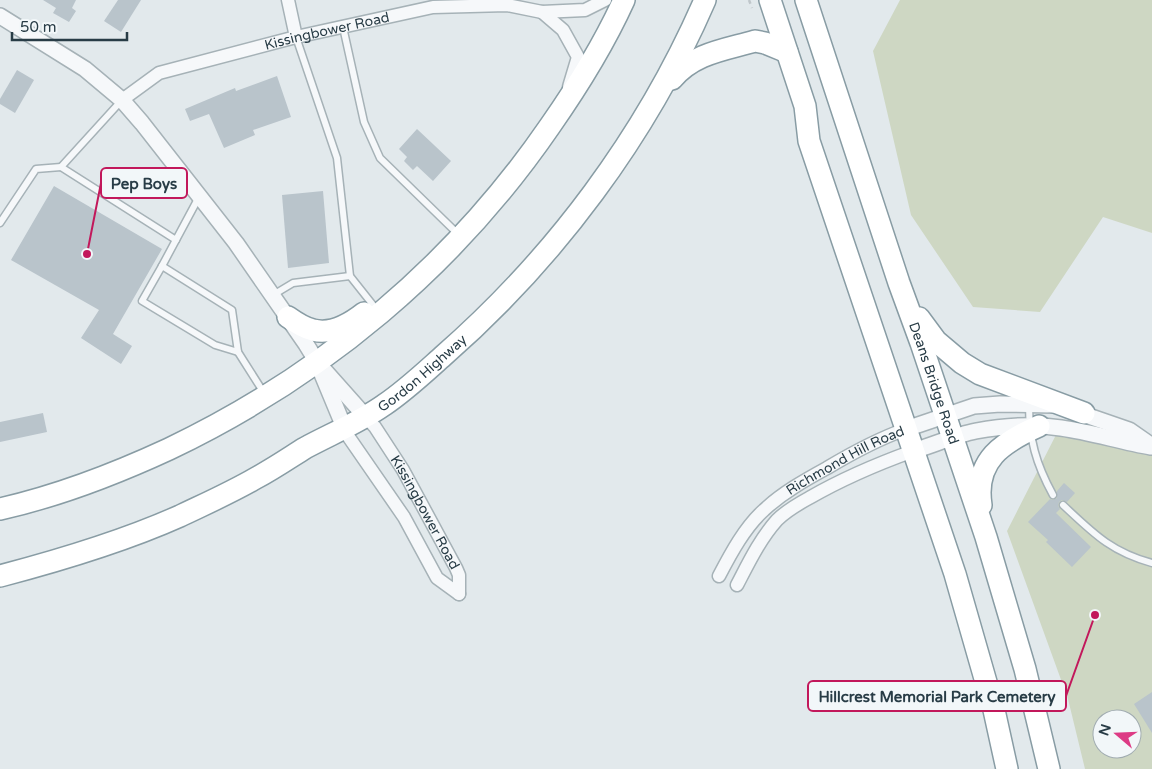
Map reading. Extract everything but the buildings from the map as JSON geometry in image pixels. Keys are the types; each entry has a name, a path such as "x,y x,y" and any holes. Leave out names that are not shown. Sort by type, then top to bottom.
{"highway":[{"path":"0,509 96,480 147,459 197,435 266,396 317,362 382,314 461,238 520,168 563,108 592,62 624,0"},
{"name":"Gordon Highway","path":"0,576 78,554 179,516 256,478 383,406 470,333 561,234 612,167 655,98 694,25 705,0"},
{"path":"770,0 805,106 809,141 955,574 994,710 1007,769"},
{"name":"Deans Bridge Road","path":"806,0 986,537 1025,669 1049,769"},
{"path":"811,0 815,27"},
{"path":"655,98 680,69 697,58 756,41 787,52"},
{"path":"288,318 311,330 321,332 352,322 397,284 461,238"},
{"path":"902,289 936,341 962,363 1030,399 1084,413"},
{"path":"986,537 979,492 983,472 996,452 1017,436 1033,428"}],"street":[{"path":"288,0 296,37"},
{"name":"Kissingbower Road","path":"122,100 160,73 296,37 433,7 506,3 542,12 585,10 605,0"},
{"name":"Kissingbower Road","path":"542,12 563,30 578,57 563,108"},
{"name":"Kissingbower Road","path":"0,16 85,70 122,100 142,123 236,242 317,362 375,427 403,470 456,568 459,576 459,594 437,578 404,518 348,436 317,362"},
{"name":"Richmond Hill Road","path":"719,576 729,556 747,529 763,511 781,496 852,454 889,435 974,406 1030,399"},
{"name":"Richmond Hill Road","path":"1084,413 1129,430 1152,447"},
{"name":"Richmond Hill Road","path":"737,585 765,536 778,519 820,492 885,461 913,451 975,431 1033,428 1060,428 1152,447"}],"lane":[{"path":"343,27 364,122 380,158 461,238"},
{"path":"296,37 337,158 350,276 373,305"},
{"path":"61,168 122,100"},
{"path":"0,223 36,168 61,168 176,240"},
{"path":"199,196 142,301 215,345 238,352"},
{"path":"162,266 232,310 238,352 266,396"},
{"path":"272,295 293,283 350,276"},
{"path":"1030,399 1041,473 1053,495"},
{"path":"1063,506 1103,541 1131,557 1152,563"}],"green space":[{"path":"900,0 1152,0 1152,233 1103,217 1040,312 973,307 911,215 873,51"},
{"path":"1060,427 1152,453 1152,769 1085,769 1068,699 1007,531"}],"place":[{"name":"Pep Boys","path":"87,254"},
{"name":"Hillcrest Memorial Park Cemetery","path":"1095,615"}]}
